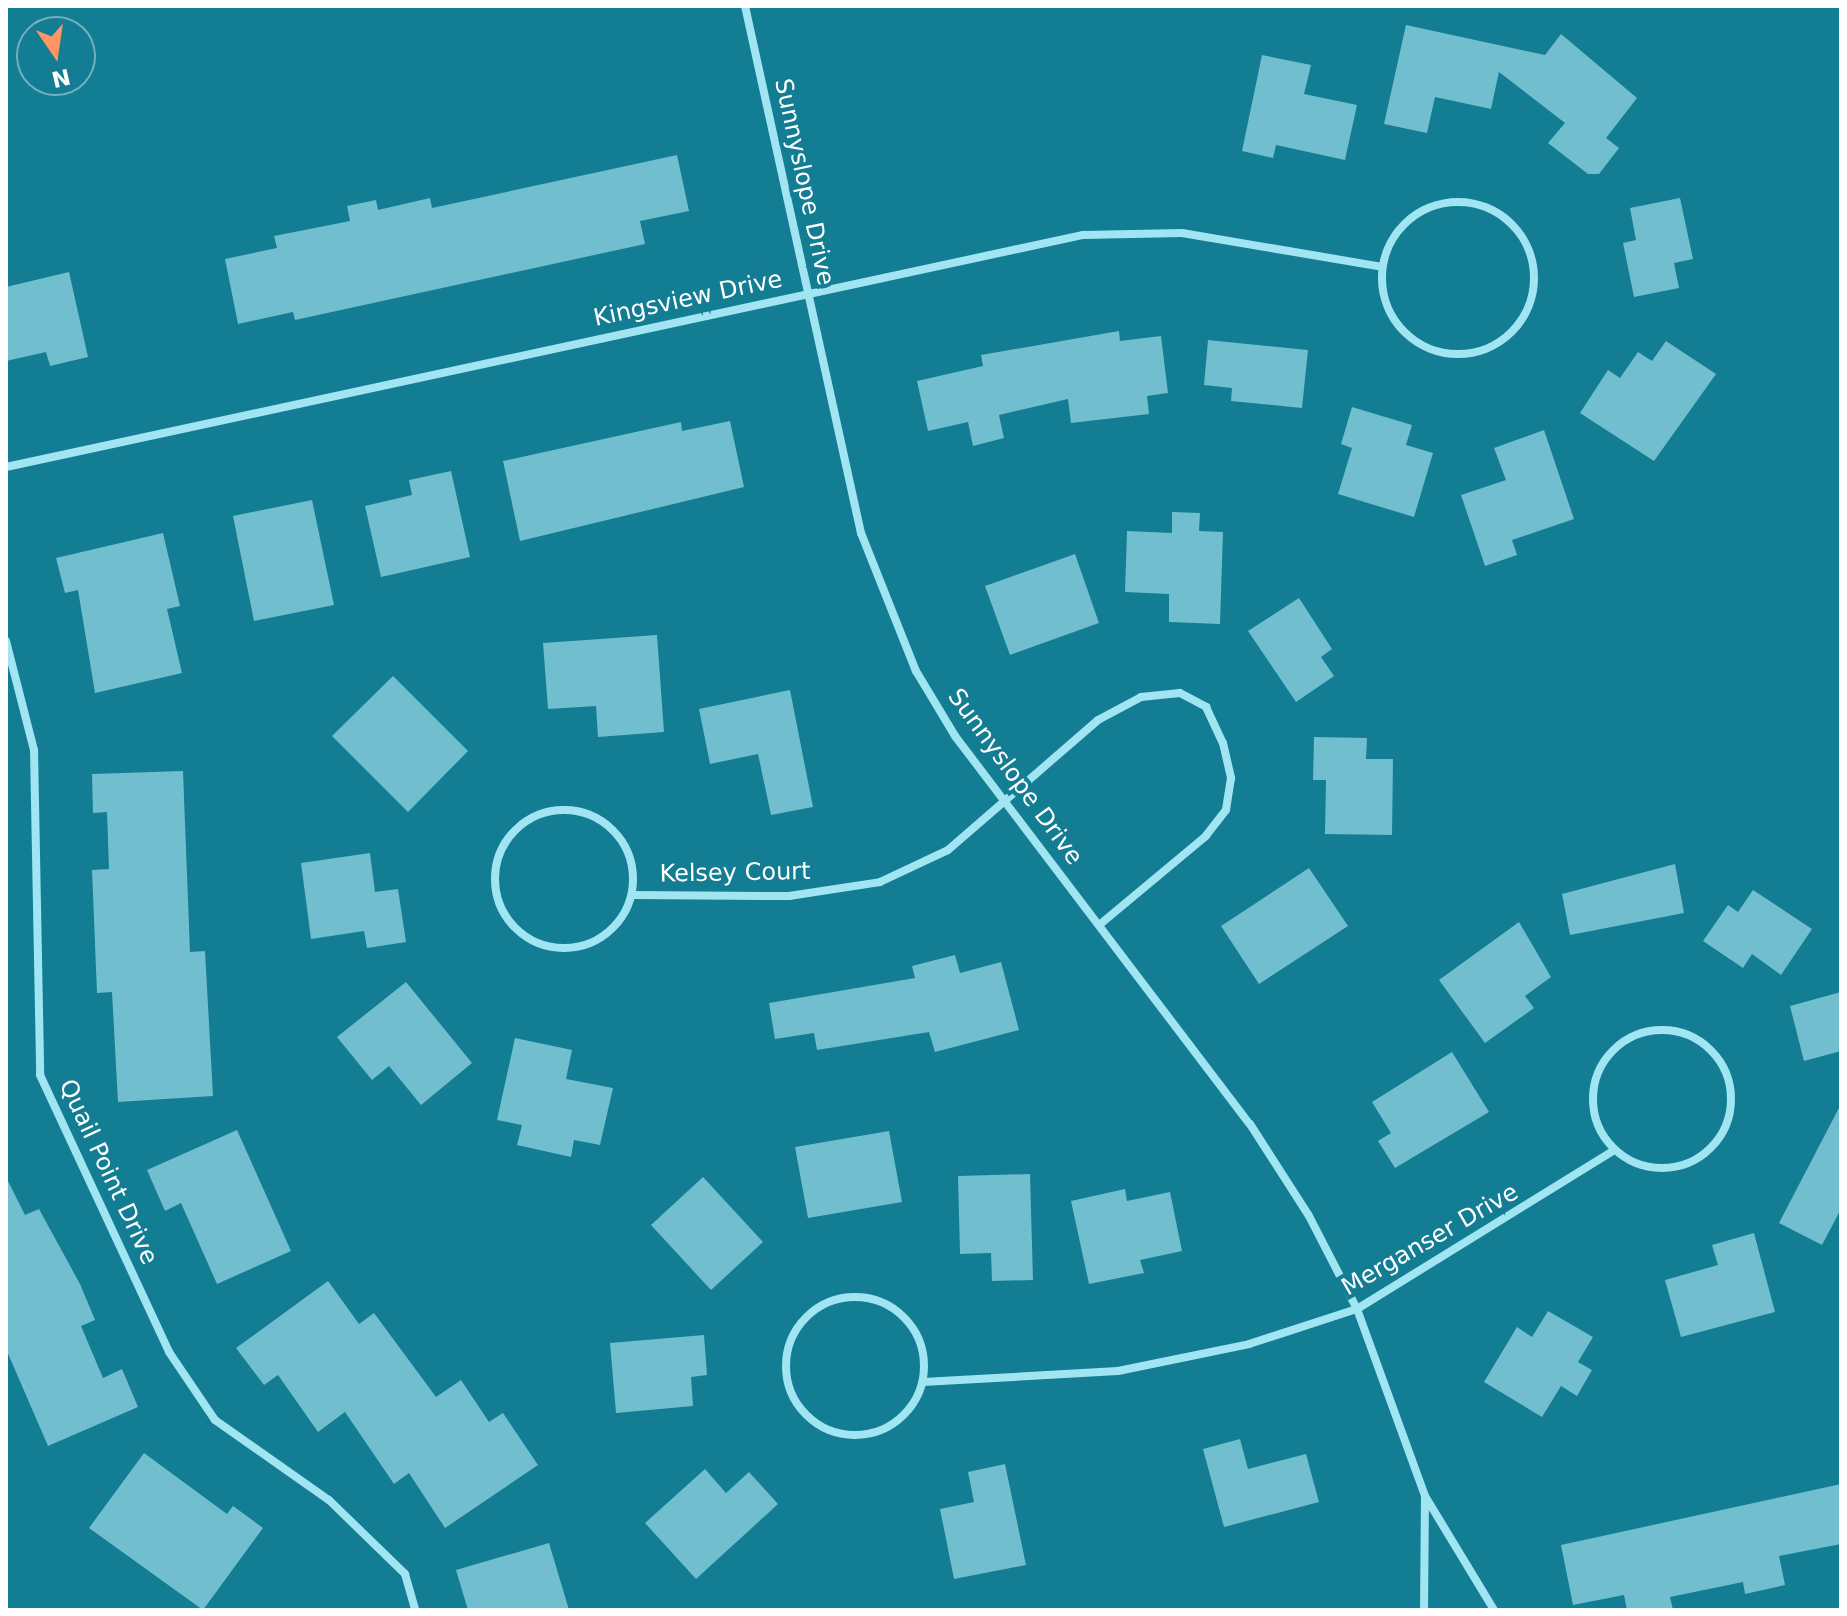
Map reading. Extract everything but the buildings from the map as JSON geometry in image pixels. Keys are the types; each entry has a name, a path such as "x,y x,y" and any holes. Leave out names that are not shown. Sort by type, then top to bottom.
{"street":[{"name":"Sunnyslope Drive","path":"745,6 861,533 883,600 916,671 1006,804 1250,1124 1357,1309 1425,1496 1494,1610"},
{"path":"1455,201 1504,216 1523,235 1534,286 1515,329 1484,348 1449,353 1405,333 1383,291 1382,267 1407,221 1455,201"},
{"name":"Kingsview Drive","path":"6,467 1083,235 1182,233 1382,267"},
{"name":"Quail Point Drive","path":"6,641 34,750 40,1075 169,1352 215,1420 329,1500 405,1574 415,1610"},
{"name":"Kelsey Court","path":"632,895 789,896 880,882 948,850 1006,804 1098,720 1141,697 1180,693 1206,707 1231,778 1226,810 1206,836 1099,925"},
{"name":"Kelsey Court","path":"569,810 592,815 627,848 632,895 601,938 548,947 528,939 500,906 497,863 506,841 534,818 569,810"},
{"path":"1660,1030 1704,1044 1729,1082 1729,1115 1714,1145 1697,1159 1654,1169 1614,1150 1593,1110 1602,1064 1617,1046 1660,1030"},
{"name":"Merganser Drive","path":"923,1382 1118,1371 1249,1344 1357,1309 1614,1150"},
{"path":"836,1299 883,1302 917,1335 923,1382 892,1424 839,1434 802,1411 786,1371 788,1350 797,1328 836,1299"},
{"name":"Sunnyslope Drive","path":"1424,1610 1425,1496"}]}
